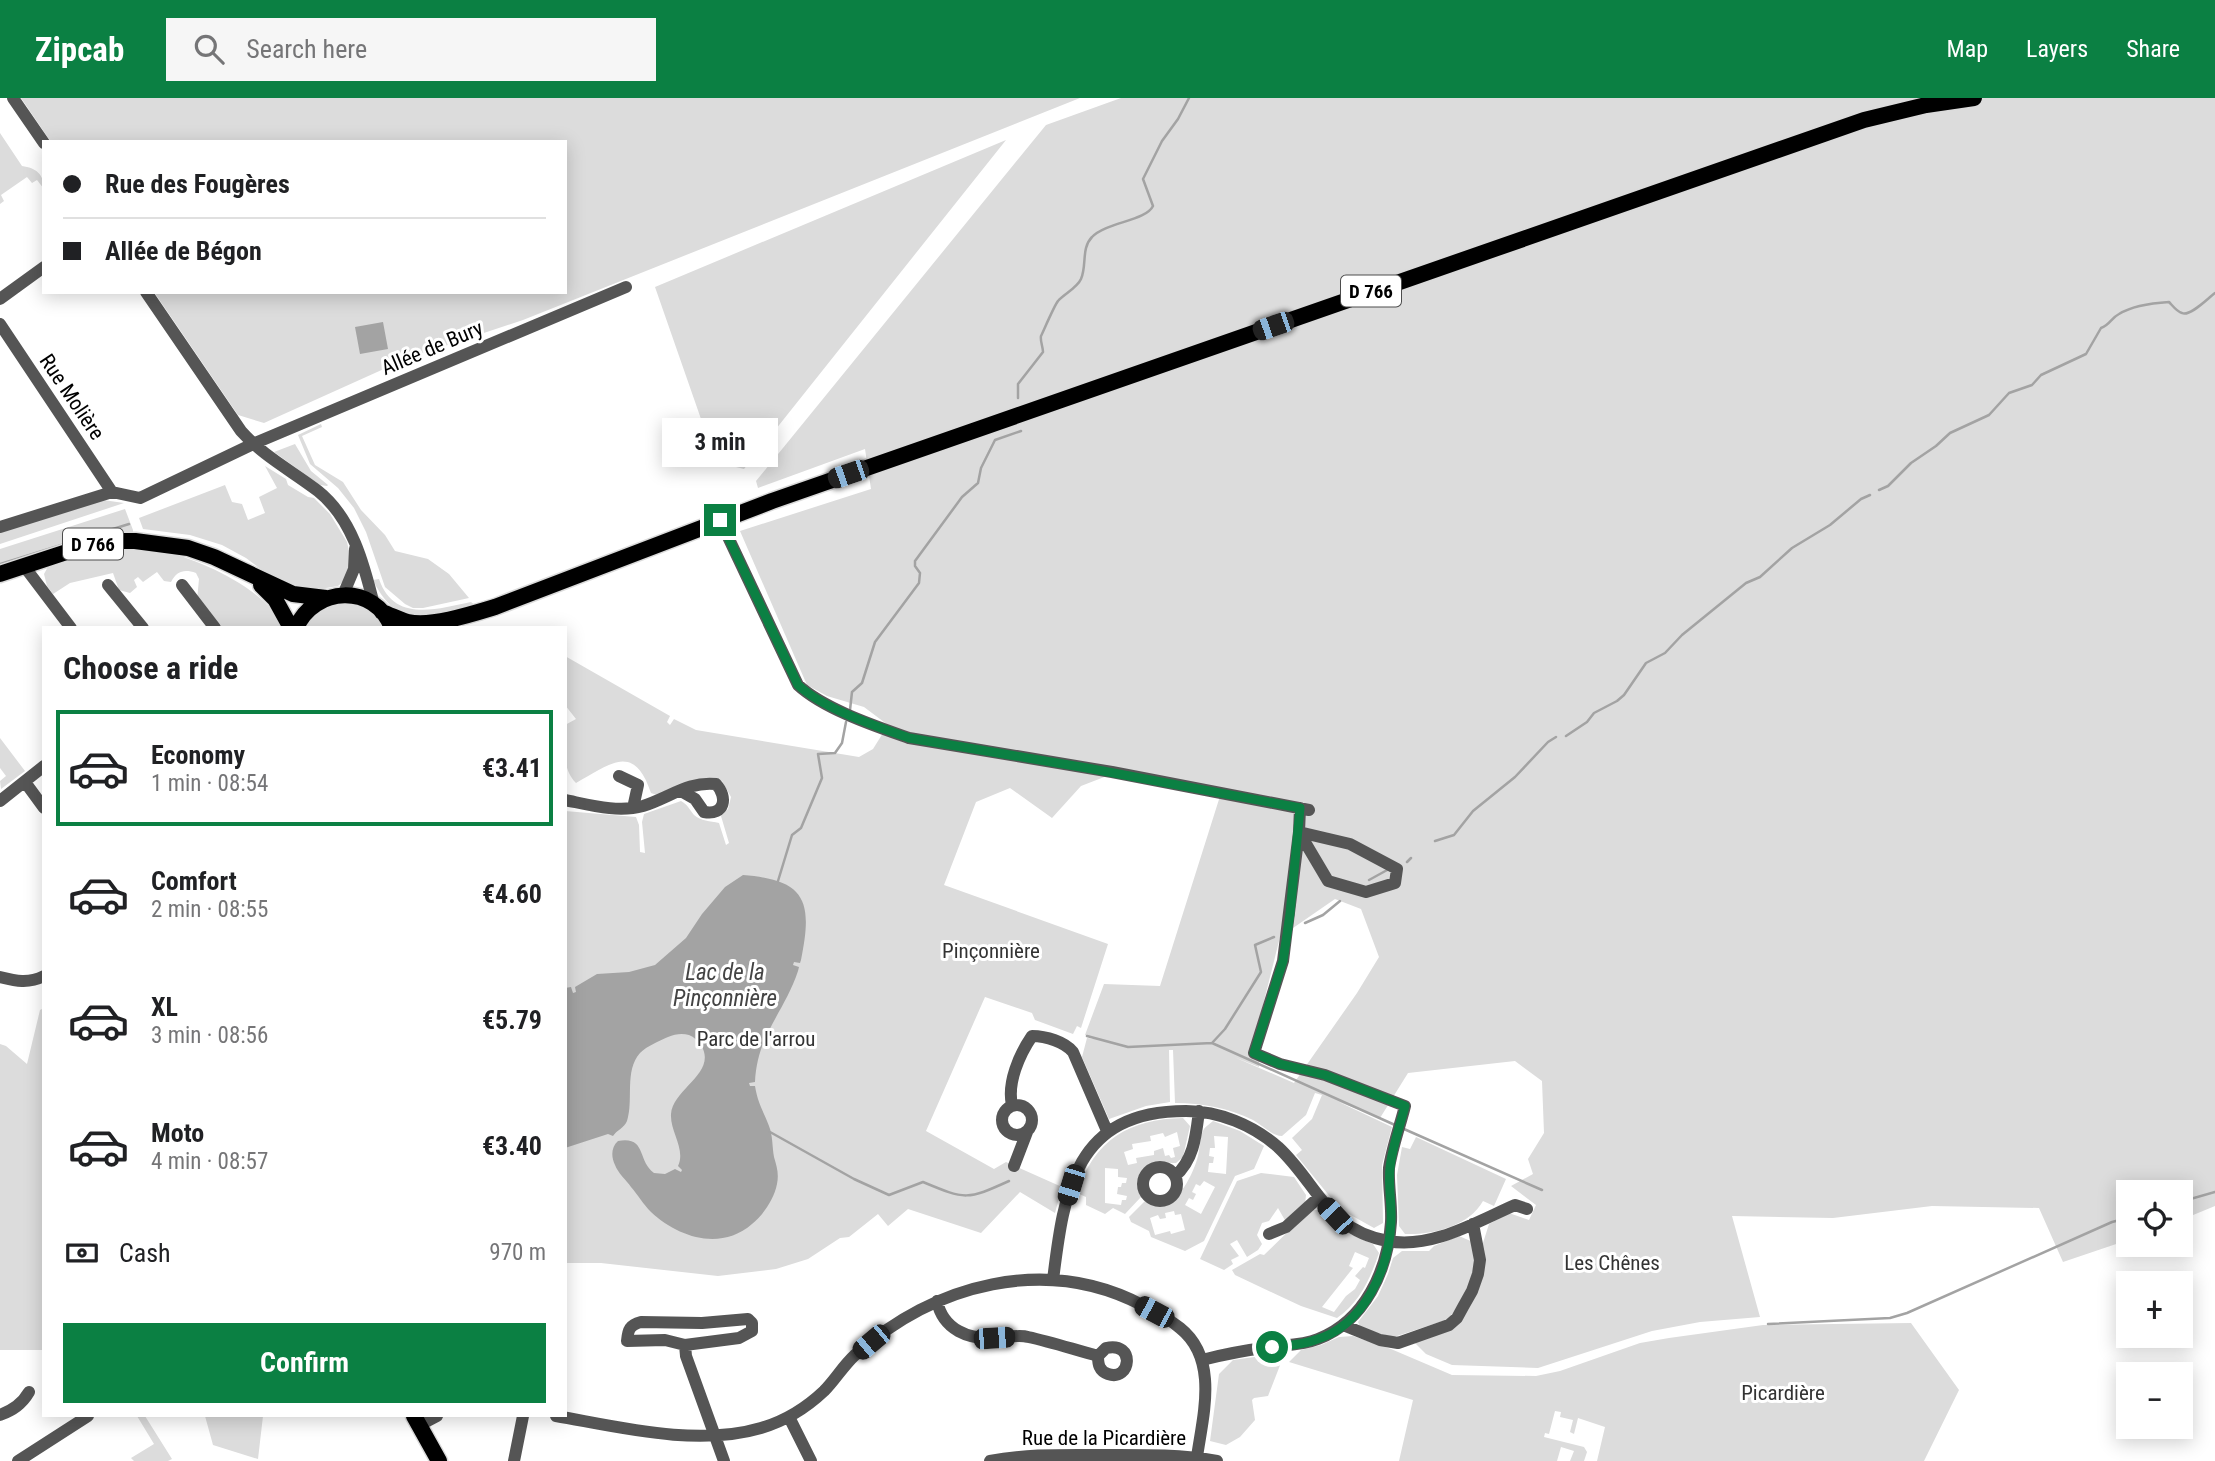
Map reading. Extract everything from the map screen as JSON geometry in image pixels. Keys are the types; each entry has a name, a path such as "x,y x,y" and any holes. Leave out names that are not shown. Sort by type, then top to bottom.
{"main road":[{"name":"D 766","path":"0,574 88,545 110,541 135,541 188,548 214,556 293,594 326,598 354,596 408,622 458,616 512,601 720,520 1864,120 1926,105 1974,98"},
{"name":"D 766","path":"242,571 275,599 292,626"},
{"path":"295,626 309,609 326,598"},
{"path":"378,608 391,626"},
{"name":"D 766","path":"436,626 458,616"},
{"path":"417,1420 439,1461"}],"street":[{"path":"13,98 42,140"},
{"path":"1,295 42,268"},
{"name":"Allée de Bury","path":"112,492 140,498 253,444 626,286"},
{"path":"147,294 241,431 253,444 329,501 342,517 361,555 378,608"},
{"name":"Rue Molière","path":"0,324 112,492"},
{"path":"0,527 112,492"},
{"path":"720,520 798,685 810,696 909,738 1304,809 1283,961 1254,1053 1280,1064 1325,1075 1405,1106 1389,1171 1389,1241 1372,1290 1343,1325 1317,1340 1202,1360"},
{"path":"343,595 355,561 351,535"},
{"path":"24,566 69,626"},
{"path":"108,585 141,626"},
{"path":"183,585 214,626"},
{"path":"0,801 42,768"},
{"path":"619,776 638,785 633,808"},
{"path":"25,782 42,805"},
{"path":"567,800 620,809 633,808 681,790"},
{"path":"1299,832 1350,844 1362,850 1397,869 1395,883 1366,892 1328,881 1299,832"},
{"path":"0,977 20,982 42,977"},
{"path":"1012,1105 1009,1092 1011,1081 1028,1042 1032,1036 1039,1036 1068,1045 1107,1131"},
{"path":"1014,1166 1032,1123 1031,1113 1023,1106 1012,1105 1004,1112 1002,1122 1007,1131 1017,1135 1027,1132"},
{"path":"1175,1176 1184,1169 1190,1158 1199,1111"},
{"path":"1053,1280 1056,1252 1071,1185 1085,1156 1107,1131 1121,1122 1154,1113 1199,1111 1231,1119 1278,1147 1335,1216 1350,1227 1389,1241 1429,1240 1515,1205 1527,1209"},
{"path":"1269,1234 1286,1227 1318,1198"},
{"path":"1343,1325 1380,1340 1398,1343 1449,1325 1457,1318 1478,1274 1480,1260 1473,1224"},
{"path":"562,1417 663,1434 714,1434 758,1429 790,1419 823,1392 853,1357 871,1342 891,1326 937,1301 993,1284 1053,1280 1084,1283 1143,1305 1179,1327 1191,1340 1202,1360 1206,1376 1205,1398 1191,1458"},
{"path":"937,1301 939,1311 947,1322 974,1338 1025,1336 1098,1356"},
{"path":"748,1319 752,1323 752,1331 739,1338 682,1344 665,1340 627,1341 628,1330 632,1324 641,1322 748,1319"},
{"path":"680,1323 685,1356 724,1461"},
{"path":"0,1416 12,1411 29,1392"},
{"path":"18,1461 86,1417"},
{"path":"514,1461 523,1417"},
{"path":"790,1419 811,1461"},
{"name":"Rue de la Picardière","path":"990,1461 1029,1458 1191,1458 1217,1461"}],"green space":[{"path":"21,98 1080,98 523,320 406,359 264,423 238,415 155,294 567,294 567,140 50,140"},
{"path":"1121,98 2215,98 2215,1206 2193,1215 2193,1180 2116,1180 2116,1244 2063,1262 2039,1208 1932,1206 1833,1218 1732,1216 1760,1317 1700,1322 1652,1331 1538,1368 1452,1365 1426,1354 1414,1342 1458,1322 1489,1224 1509,1213 1529,1220 1536,1205 1511,1186 1533,1174 1528,1159 1544,1133 1542,1081 1515,1061 1408,1073 1380,1118 1339,1102 1392,1127 1382,1165 1383,1223 1374,1228 1340,1209 1296,1155 1302,1150 1292,1138 1312,1119 1322,1095 1315,1093 1306,1115 1282,1136 1278,1136 1234,1112 1205,1105 1175,1103 1173,1050 1169,1050 1170,1102 1146,1106 1109,1119 1082,1057 1087,1038 1095,1039 1085,1035 1104,984 1160,986 1221,793 1112,774 1081,786 1052,818 1010,788 976,802 944,885 1108,944 1081,1028 1077,1026 1073,1034 1035,1020 1032,1013 985,997 926,1131 994,1169 1006,1162 1062,1187 1055,1213 1020,1192 981,1233 908,1209 888,1226 878,1214 849,1237 840,1238 808,1259 776,1269 718,1276 601,1263 567,1263 567,811 636,817 640,852 645,853 642,822 644,814 681,801 697,817 719,823 726,845 729,843 721,816 728,809 731,797 722,781 713,778 657,795 651,793 637,767 629,762 610,764 576,783 567,765 567,724 576,719 567,708 567,657 670,716 667,722 670,725 674,719 696,730 859,757 873,749 888,725 864,707 827,696 807,685 740,531 871,489 865,449 758,488 756,481 1046,125","holes":["1335,899 1361,909 1379,957 1294,1083 1234,1057 1259,1067 1260,1017 1280,937"]},
{"path":"0,133 22,166 35,170 41,176 42,186 37,180 32,183 27,177 1,195 4,201 0,204"},
{"path":"1006,140 744,469 716,462 655,287"},
{"path":"321,424 322,427 302,436 315,465 343,482 361,510 385,535 395,551 428,559 449,574 469,598 413,608 385,587 366,532 354,508 338,488 310,464 298,435"},
{"path":"295,444 311,471 327,486 320,485 274,452"},
{"path":"265,466 286,479 288,485 314,498 330,514 347,542 351,560 345,580 338,586 308,591 279,583 246,558 222,545 190,535 143,529 139,518 225,485 232,502 242,504 248,520 265,513 259,497 277,488"},
{"path":"103,500 124,503 0,544 0,530"},
{"path":"125,509 133,533 84,539 0,567 0,549"},
{"path":"90,549 158,550 195,561 248,589 275,614 282,626 218,626 197,600 199,579 196,573 192,572 178,573 171,582 164,581 157,572 143,582 138,577 134,580 137,587 130,593 119,590 113,573 70,583 53,594 47,586 44,574 50,563"},
{"path":"379,579 386,593 395,602 406,607 418,610 444,608 471,602 476,606 430,617 404,614 393,608 383,597 373,580"},
{"path":"343,602 357,605 368,610 383,626 306,626 312,618"},
{"path":"0,738 25,771 1,789 0,781 6,776 0,768"},
{"path":"42,1009 42,1350 0,1350 0,1044 27,1064"},
{"path":"1183,1118 1190,1126 1183,1157 1176,1163 1155,1162 1147,1165 1138,1177 1141,1197 1125,1214 1113,1208 1105,1214 1086,1205 1086,1197 1077,1193 1093,1159 1104,1146 1130,1128 1164,1119","holes":["1177,1132 1180,1146 1173,1148 1175,1157 1165,1156 1163,1148 1154,1151 1154,1155 1136,1158 1137,1163 1128,1165 1124,1152 1133,1149 1132,1144 1151,1141 1150,1136 1163,1133 1165,1137","1105,1168 1118,1169 1118,1177 1127,1178 1126,1183 1118,1187 1117,1194 1127,1196 1121,1205 1105,1203"]},
{"path":"1213,1121 1240,1131 1264,1146 1254,1169 1235,1176 1204,1241 1185,1251 1151,1237 1149,1231 1131,1222 1129,1217 1145,1201 1155,1206 1164,1205 1179,1193 1195,1164 1204,1128","holes":["1214,1136 1228,1137 1226,1174 1208,1172 1209,1163 1213,1163 1214,1157 1209,1156 1210,1148 1215,1148","1204,1181 1215,1187 1201,1214 1185,1205 1189,1198 1193,1200 1196,1194 1192,1192 1196,1184 1200,1186","1174,1211 1175,1215 1181,1214 1185,1230 1155,1235 1150,1218 1158,1215 1160,1219 1166,1218 1165,1213"]},
{"path":"1416,1137 1506,1179 1494,1206 1483,1201 1477,1210 1460,1223 1438,1231 1405,1234 1399,1226 1397,1175 1402,1147 1410,1149"},
{"path":"1261,1173 1294,1177 1306,1195 1305,1204 1286,1222 1278,1208 1269,1221 1262,1223 1257,1235 1262,1244 1247,1257 1237,1240 1230,1244 1239,1256 1231,1260 1233,1264 1224,1270 1200,1259 1237,1181"},
{"path":"1310,1210 1319,1210 1344,1231 1373,1244 1379,1253 1363,1289 1352,1305 1337,1318 1301,1306 1235,1275 1232,1270 1260,1254 1264,1255","holes":["1355,1252 1369,1258 1365,1268 1355,1276 1360,1280 1355,1289 1334,1312 1322,1307 1353,1268 1349,1266"]},
{"path":"1459,1236 1473,1242 1475,1257 1466,1292 1452,1315 1446,1320 1394,1337 1361,1329 1358,1322 1378,1296 1393,1258 1402,1251 1429,1251 1434,1246"},
{"name":"Picardière","path":"1911,1323 1959,1390 1924,1461 1597,1461 1605,1427 1578,1418 1574,1434 1570,1432 1573,1420 1560,1417 1561,1412 1555,1411 1549,1434 1545,1433 1544,1437 1584,1447 1587,1452 1584,1461 1570,1461 1574,1451 1561,1447 1557,1461 1399,1461 1413,1400 1289,1362 1301,1350 1339,1337 1353,1336 1452,1375 1536,1376 1560,1371 1640,1343 1669,1338 1763,1325"},
{"path":"1282,1353 1284,1355 1268,1396 1252,1400 1255,1420 1240,1437 1226,1445 1210,1441 1219,1374 1233,1360"},
{"path":"138,1417 146,1417 172,1459 134,1461 131,1458 154,1444"},
{"path":"205,1417 263,1417 258,1459 213,1445"}],"water":[{"path":"383,322 388,349 360,354 355,327"},
{"name":"Lac de la Pinçonnière","path":"743,875 780,882 800,897 805,908 806,923 801,960 793,965 799,967 798,971 766,1037 755,1082 749,1083 750,1086 755,1086 770,1130 778,1180 774,1195 761,1216 752,1224 740,1232 714,1239 700,1238 674,1229 651,1212 618,1171 612,1155 618,1141 627,1140 638,1146 645,1162 654,1173 665,1174 675,1169 681,1172 678,1166 679,1147 671,1114 679,1096 704,1064 705,1055 701,1045 691,1036 678,1034 643,1050 632,1068 629,1113 624,1125 613,1136 608,1134 567,1147 567,988 571,987 573,993 576,992 575,987 597,974 629,972 655,965 686,938 725,887"}],"waterway":[{"path":"1018,398 1018,384 1043,352 1041,336 1054,307 1081,279 1089,241 1098,232 1142,215 1153,206 1143,179 1162,141 1189,98"},
{"path":"1879,490 1888,486 1911,463 1950,433 1989,415 2009,393 2032,385 2041,375 2086,354 2101,328 2119,314 2143,305 2169,302 2178,311 2185,313 2194,310 2215,293"},
{"path":"850,710 852,692 862,683 875,642 919,583 920,573 915,561 962,497 978,483 981,468 995,440 1021,431"},
{"path":"1566,736 1587,722 1594,713 1617,701 1646,663 1665,653 1682,635 1746,583 1760,577 1792,548 1830,525 1861,499 1870,495"},
{"path":"0,564 129,524"},
{"path":"778,881 792,835 801,828 822,778 818,754 835,753 842,743 846,722"},
{"path":"1435,841 1454,835 1473,811 1515,777 1556,737"},
{"path":"1407,862 1411,858"},
{"path":"1369,880 1389,869"},
{"path":"1305,923 1323,915 1340,901"},
{"path":"1212,1043 1225,1029 1261,972 1255,945 1274,937"},
{"path":"1087,1036 1128,1047 1212,1043 1395,1125"},
{"path":"1404,1129 1542,1190"},
{"path":"770,1132 854,1179 889,1195 923,1182 958,1195 966,1195 984,1192 1009,1181"},
{"path":"2193,1198 2215,1192"},
{"path":"1768,1324 1890,1318 1907,1313 2116,1221"}],"route":[{"path":"720,520 798,685 810,696 909,738 1300,808 1283,961 1254,1053 1280,1064 1325,1075 1405,1106 1389,1171 1389,1241 1372,1290 1354,1315 1333,1332 1317,1340 1272,1347"}],"park label":[{"name":"Pinçonnière","path":"991,951"},
{"name":"Parc de l'arrou","path":"756,1039"},
{"name":"Les Chênes","path":"1612,1263"}]}
